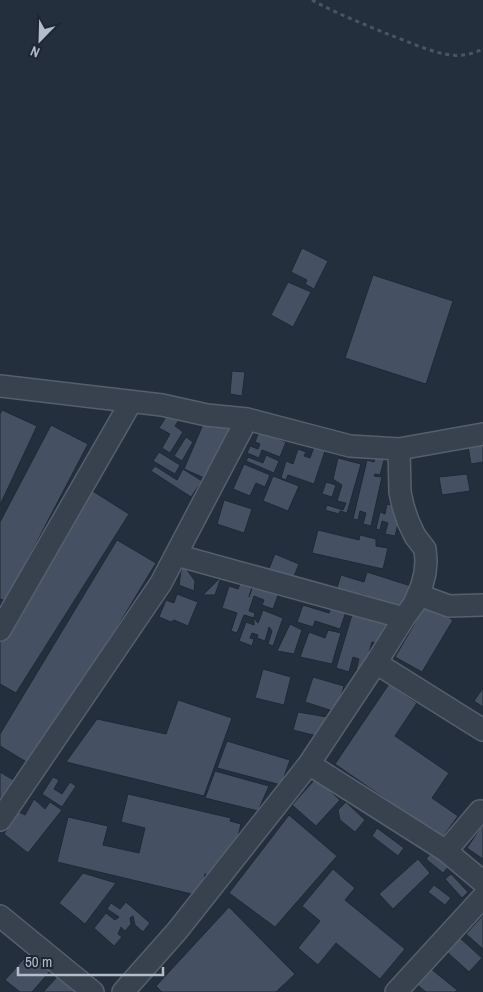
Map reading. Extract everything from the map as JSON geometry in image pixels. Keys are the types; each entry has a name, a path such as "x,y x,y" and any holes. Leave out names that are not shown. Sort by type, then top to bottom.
{"street":[{"path":"0,386 162,405 207,415 247,419 350,446 399,449 483,434"},
{"path":"0,630 131,402"},
{"path":"0,820 162,583 247,419"},
{"path":"123,992 177,932 309,764 419,595 425,573 425,549 415,536 403,506 400,492 399,449"},
{"path":"176,555 404,618"},
{"path":"419,595 449,606 483,605"},
{"path":"376,663 483,730"},
{"path":"309,764 446,851 483,882"},
{"path":"446,851 480,811"},
{"path":"396,992 483,897"},
{"path":"0,916 93,992"}],"path":[{"path":"312,0 413,44 444,54 462,56 483,50"},
{"path":"477,53 483,56"}],"building":[{"path":"302,248 328,261 314,289 305,284 307,280 291,272"},
{"path":"373,275 453,301 426,384 345,358"},
{"path":"288,282 311,292 293,327 271,315"},
{"path":"232,371 245,372 242,396 230,394"},
{"path":"171,409 182,415 175,426 183,432 170,453 162,448 170,434 159,428"},
{"path":"2,410 37,426 0,505 0,414"},
{"path":"207,415 234,426 211,481 184,469"},
{"path":"51,425 88,444 6,601 0,599 0,522"},
{"path":"259,431 286,442 280,457 262,450 259,458 247,453 250,446 258,449 260,444 255,442"},
{"path":"186,437 193,442 182,461 174,456"},
{"path":"483,443 483,462 471,464 468,446"},
{"path":"314,447 325,451 314,484 288,475 286,480 281,478 286,461 293,464 298,449 306,452 304,456 310,458"},
{"path":"159,452 180,465 175,474 153,461"},
{"path":"266,455 279,461 274,473 246,461 248,457 263,463"},
{"path":"376,455 385,457 380,475 375,474 374,476 382,477 371,526 363,524 366,513 360,511 358,520 353,519 367,460 374,462"},
{"path":"338,458 361,464 347,513 340,511 339,514 325,510 327,505 343,510 346,503 337,501 342,485 333,479"},
{"path":"244,464 270,475 265,487 256,483 250,496 233,489"},
{"path":"155,466 177,480 183,469 202,481 191,497 151,471"},
{"path":"467,474 470,491 442,495 439,477"},
{"path":"273,476 299,486 288,511 263,501"},
{"path":"326,482 336,485 332,497 322,494"},
{"path":"91,490 129,514 16,693 0,684 0,635"},
{"path":"224,500 252,509 244,533 217,524"},
{"path":"387,504 402,508 395,536 385,534 388,523 382,521 380,530 376,529 380,512 385,514"},
{"path":"318,530 359,540 360,535 376,539 376,546 388,548 383,569 312,553"},
{"path":"117,540 156,563 33,766 0,746 0,734"},
{"path":"275,554 299,564 292,581 268,571"},
{"path":"182,563 195,581 194,591 179,585"},
{"path":"234,571 255,578 254,581 280,590 273,609 262,605 264,600 254,596 249,611 255,613 254,618 244,615 237,633 231,631 237,613 222,608 229,586 238,589 240,584 230,581"},
{"path":"367,572 411,586 403,608 361,594 358,602 335,594 341,575 364,582"},
{"path":"221,577 215,595 203,595"},
{"path":"177,594 198,602 188,626 174,620 171,622 159,617 166,600 174,603"},
{"path":"332,604 347,609 340,629 315,621 313,627 297,622 303,605 329,613"},
{"path":"426,604 453,620 422,672 395,657"},
{"path":"354,608 391,620 383,645 372,642 363,674 356,671 359,659 353,657 349,672 336,668"},
{"path":"263,610 283,618 273,646 268,644 272,631 269,627 265,641 257,638 258,635 252,633 250,638 254,639 252,646 239,641 246,622 254,625 254,618 258,623"},
{"path":"290,624 302,630 294,654 277,651"},
{"path":"328,630 341,633 332,664 300,657 309,632 325,638"},
{"path":"263,669 291,677 284,705 255,698"},
{"path":"313,677 344,686 336,712 305,702"},
{"path":"389,684 417,703 395,736 449,773 432,798 458,816 442,838 335,764"},
{"path":"483,688 483,707 474,701"},
{"path":"178,700 232,718 204,796 66,762 97,719 166,734"},
{"path":"298,712 327,717 321,737 293,730"},
{"path":"227,741 290,760 281,785 217,768"},
{"path":"215,771 269,786 258,811 205,798"},
{"path":"0,772 15,781 0,803"},
{"path":"53,777 59,780 54,789 62,794 70,782 76,786 62,807 42,794"},
{"path":"316,778 340,800 316,826 292,805"},
{"path":"128,794 231,818 230,821 241,824 234,853 223,868 214,866 211,875 205,874 200,896 57,862 68,817 108,826 103,845 139,853 145,828 121,822"},
{"path":"34,799 45,809 50,802 62,810 28,853 4,834 17,811 25,815"},
{"path":"346,802 365,820 355,832 340,820 338,810"},
{"path":"289,815 337,856 275,927 229,893"},
{"path":"483,824 483,859 467,848"},
{"path":"377,828 404,848 398,856 372,836"},
{"path":"432,852 449,866 443,873 426,859"},
{"path":"418,859 430,873 393,909 379,894"},
{"path":"333,869 355,888 345,900 405,949 380,979 336,943 318,965 298,948 320,921 302,906"},
{"path":"83,873 116,883 85,924 59,903"},
{"path":"451,874 468,892 462,898 445,879"},
{"path":"434,885 451,898 445,905 428,892"},
{"path":"126,902 150,923 143,932 135,925 133,916 130,918 131,924 125,931 121,927 118,934 122,937 114,946 94,928 106,913 115,920 119,917 107,909 111,903 120,909"},
{"path":"229,907 295,974 276,992 162,992 156,986"},
{"path":"483,915 483,949 466,934"},
{"path":"460,938 482,958 469,972 447,952"},
{"path":"30,952 51,970 32,992 20,992 5,980"},
{"path":"430,968 457,990 455,992 426,992 416,984"},
{"path":"59,975 77,992 43,992"}]}
